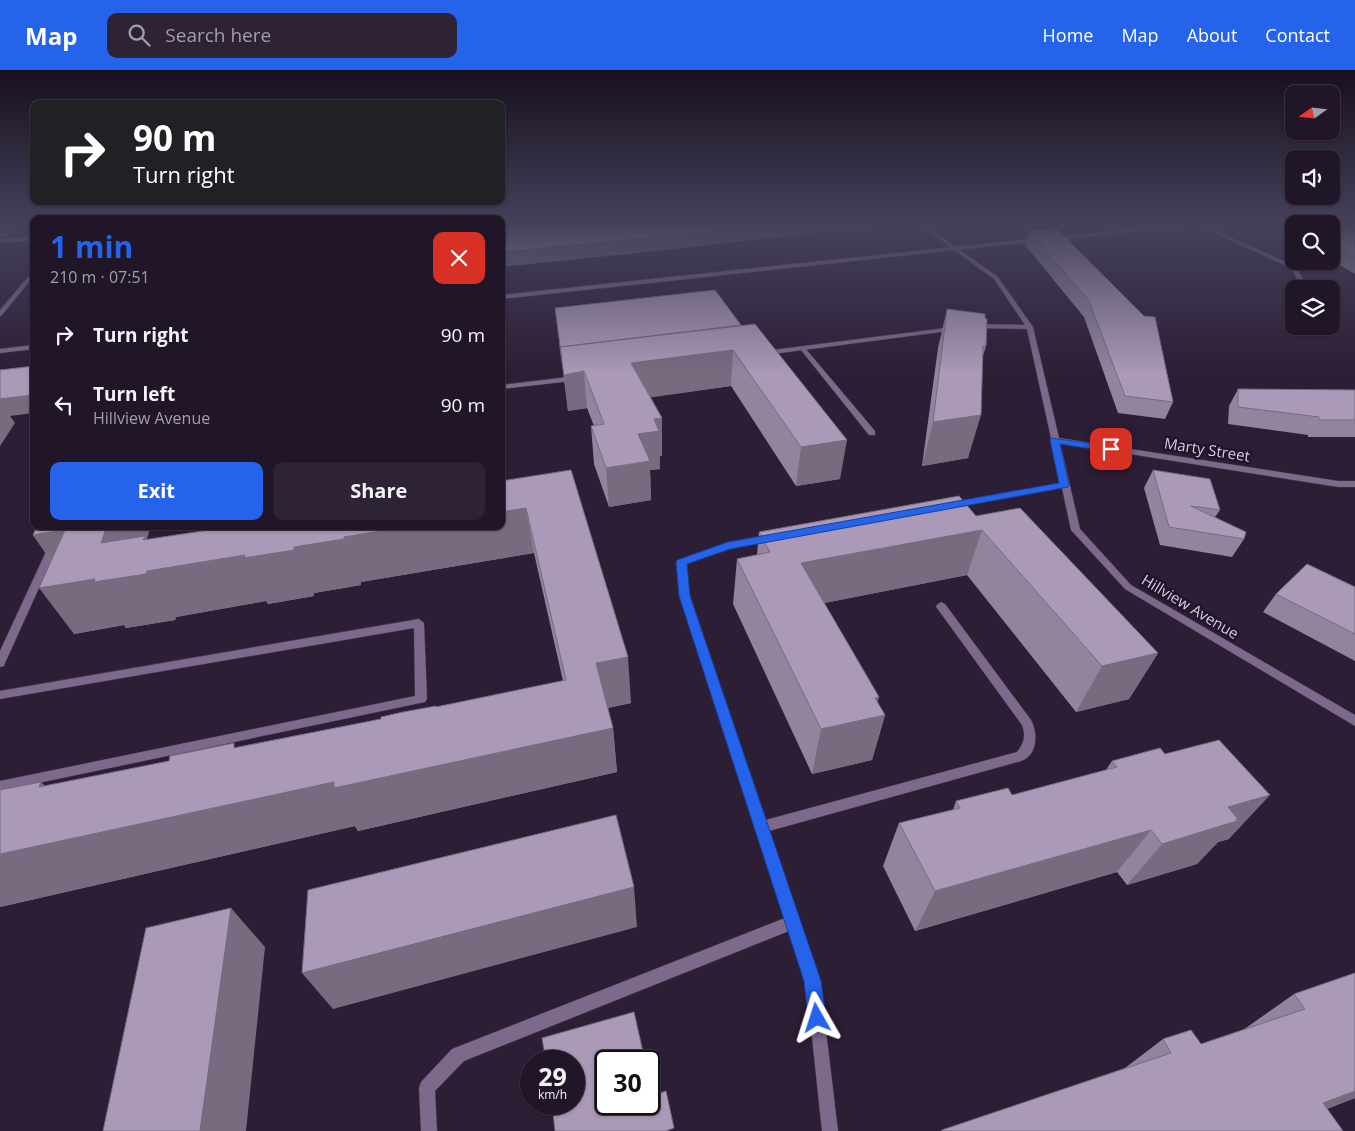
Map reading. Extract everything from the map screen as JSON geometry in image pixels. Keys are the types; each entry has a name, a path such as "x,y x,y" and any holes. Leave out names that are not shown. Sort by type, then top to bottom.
{"street":[{"path":"505,297 713,275"},
{"name":"Hillview Avenue","path":"991,275 996,278 1030,327 1064,485 1076,530 1128,587 1355,721"},
{"path":"0,314 30,277"},
{"path":"754,355 983,325 1030,327"},
{"path":"0,351 30,347"},
{"path":"803,348 872,433"},
{"path":"505,386 586,376"},
{"name":"Marty Street","path":"1054,440 1338,484 1355,484"},
{"path":"939,507 1064,485"},
{"path":"0,663 61,530"},
{"path":"785,535 728,546 681,562 685,596 813,981 830,1131"},
{"path":"762,827 1021,756 1026,750 1030,742 1030,731 1027,723 941,606"},
{"path":"0,696 419,623 422,699 0,786"},
{"path":"429,1131 427,1088 458,1055 793,922"}],"building":[{"path":"1066,275 1103,275 1144,316 1155,317 1173,402 1125,396 1089,301"},
{"path":"715,290 741,325 560,347 555,308"},
{"path":"947,309 985,314 987,319 986,346 983,346 981,415 933,422"},
{"path":"755,324 847,440 801,447 733,350 631,363 662,418 654,419 659,431 638,434 650,461 606,468 591,426 604,424 584,371 564,375 560,347"},
{"path":"30,366 30,395 0,399 0,370"},
{"path":"1238,389 1355,390 1355,420 1319,420 1319,417 1238,407"},
{"path":"571,470 628,657 596,663 613,728 334,788 334,782 0,854 0,790 41,782 39,787 169,761 170,756 234,743 234,748 566,680 526,508 505,511 505,480"},
{"path":"1153,470 1210,479 1220,510 1191,506 1246,532 1244,539 1169,527"},
{"path":"959,496 976,516 1020,508 1158,653 1102,666 982,530 801,563 879,697 875,698 885,715 821,729 737,559 770,552 759,532"},
{"path":"35,530 65,530 33,535"},
{"path":"65,530 106,530 101,543 145,536 143,540 209,530 386,530 294,547 294,550 244,558 245,555 147,571 146,574 94,582 95,579 39,588"},
{"path":"1307,564 1355,587 1355,634 1276,594"},
{"path":"1219,740 1270,795 1228,807 1238,819 1236,819 1237,821 1162,844 1151,830 935,891 899,823 960,808 956,801 1008,788 1012,795 1117,767 1112,761 1160,748 1165,754"},
{"path":"616,815 634,887 302,973 308,890"},
{"path":"231,908 200,1131 103,1131 146,928"},
{"path":"1355,973 1355,1091 1323,1103 1343,1131 942,1130 1171,1053 1163,1039 1191,1030 1201,1044 1305,1009 1294,994"},
{"path":"634,1012 643,1050 595,1050 595,1115 660,1115 660,1093 666,1091 674,1128 666,1131 555,1131 553,1115 585,1115 585,1050 544,1050 542,1038"}],"route":[{"path":"817,1018 813,981 685,596 681,562 728,546 1064,485 1054,440 1111,449"}]}
